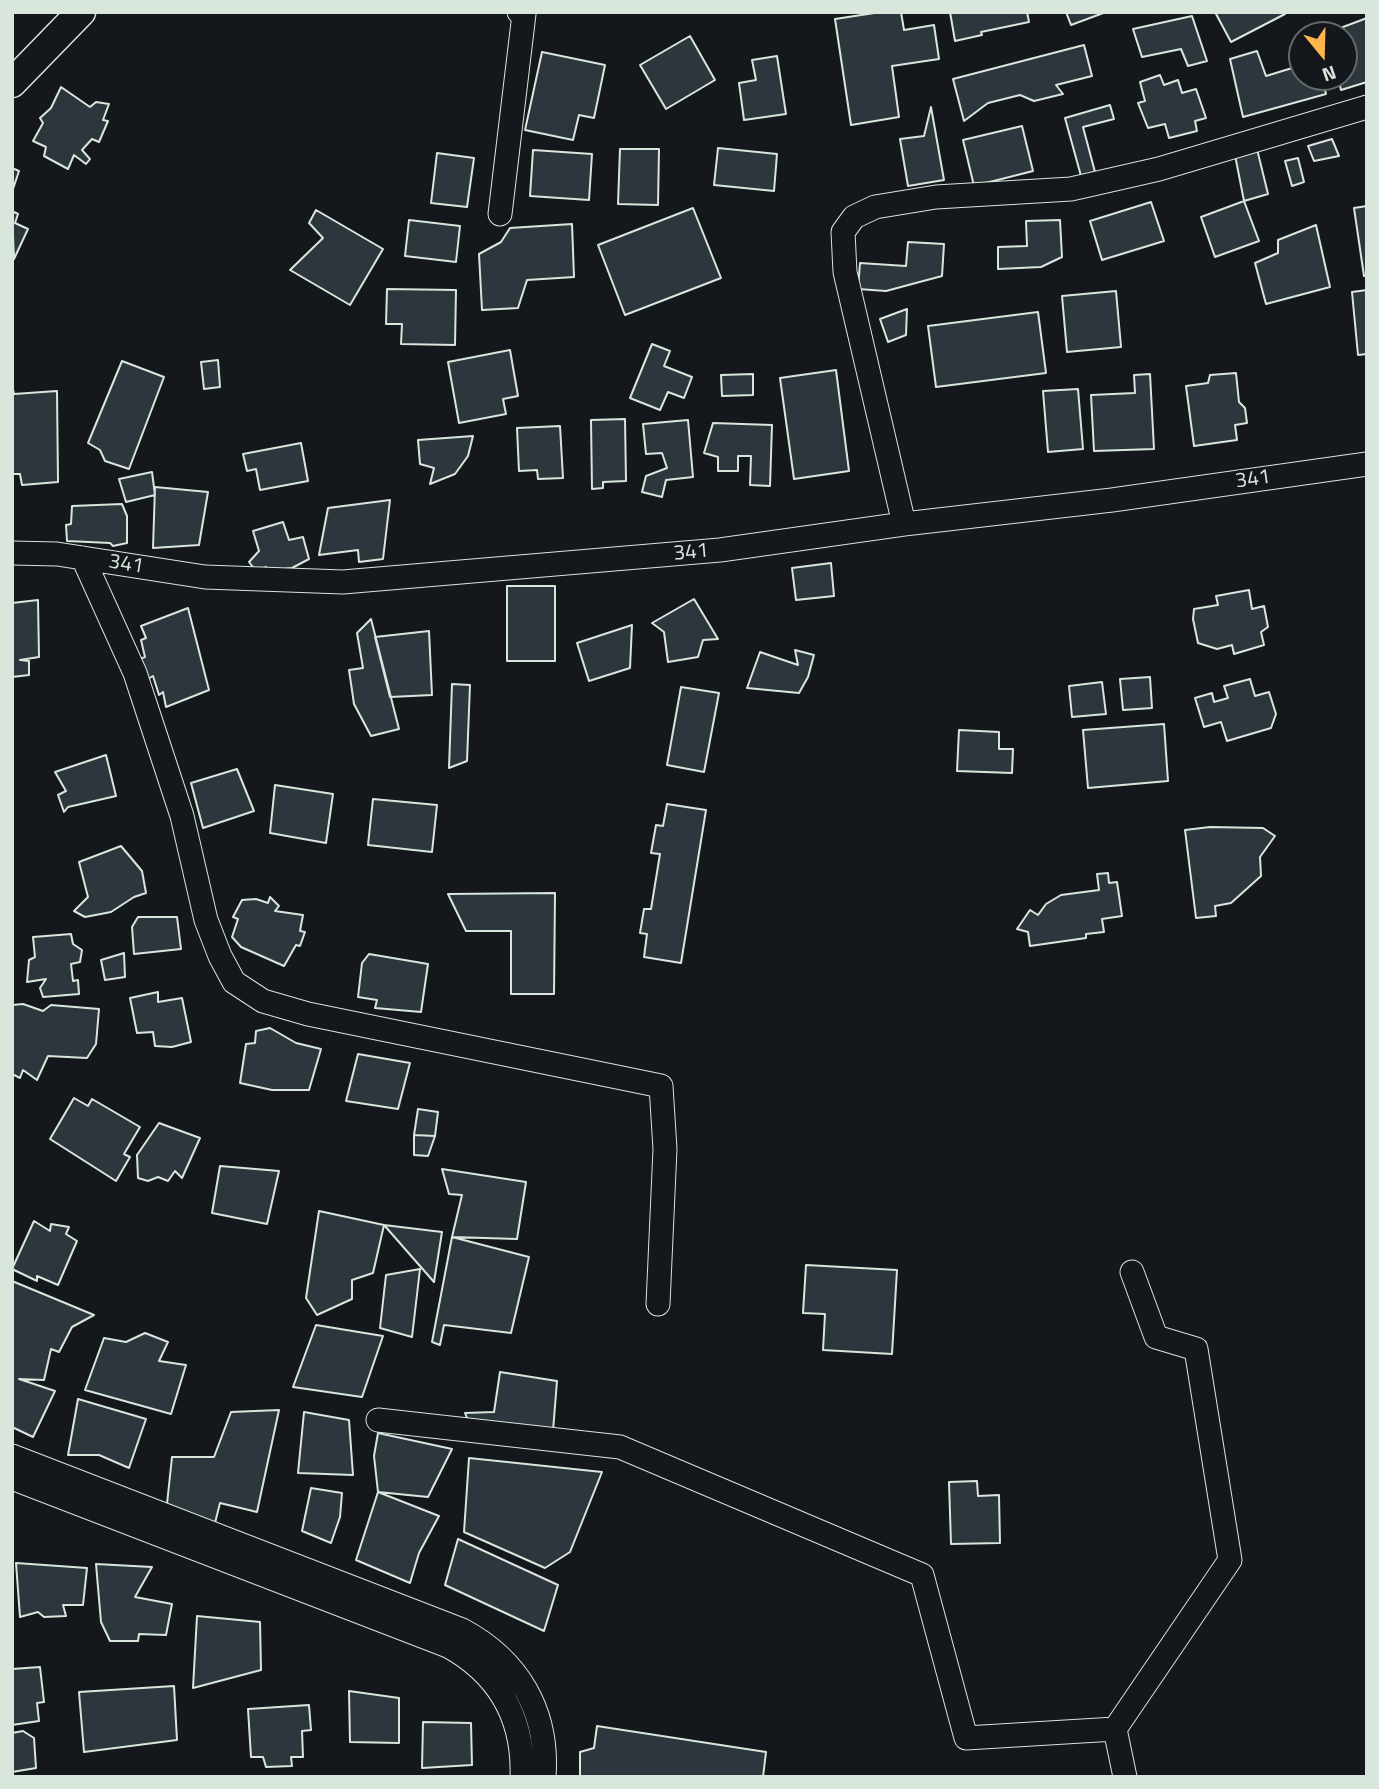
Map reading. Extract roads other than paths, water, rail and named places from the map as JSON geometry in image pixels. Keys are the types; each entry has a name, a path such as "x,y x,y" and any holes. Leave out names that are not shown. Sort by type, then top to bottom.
{"street":[{"path":"12,83 81,12"},
{"path":"500,214 524,14 519,12"},
{"path":"904,524 845,272 843,232 855,217 875,207 936,197 1071,189 1158,169 1367,107"},
{"name":"341","path":"12,553 83,558 205,577 343,582 720,550 1367,464"},
{"path":"83,558 135,673 182,816 206,920 234,982 263,1002 308,1014 661,1086 665,1149 658,1304"},
{"path":"1125,1777 1115,1729 1230,1560 1196,1349 1156,1337 1132,1272"},
{"path":"378,1420 620,1447 922,1575 966,1738 1115,1729"},
{"path":"12,1456 449,1625 487,1643 506,1660 524,1684 542,1738 544,1777"},
{"path":"12,1478 448,1646 470,1658 503,1693 520,1741 522,1777"}]}
